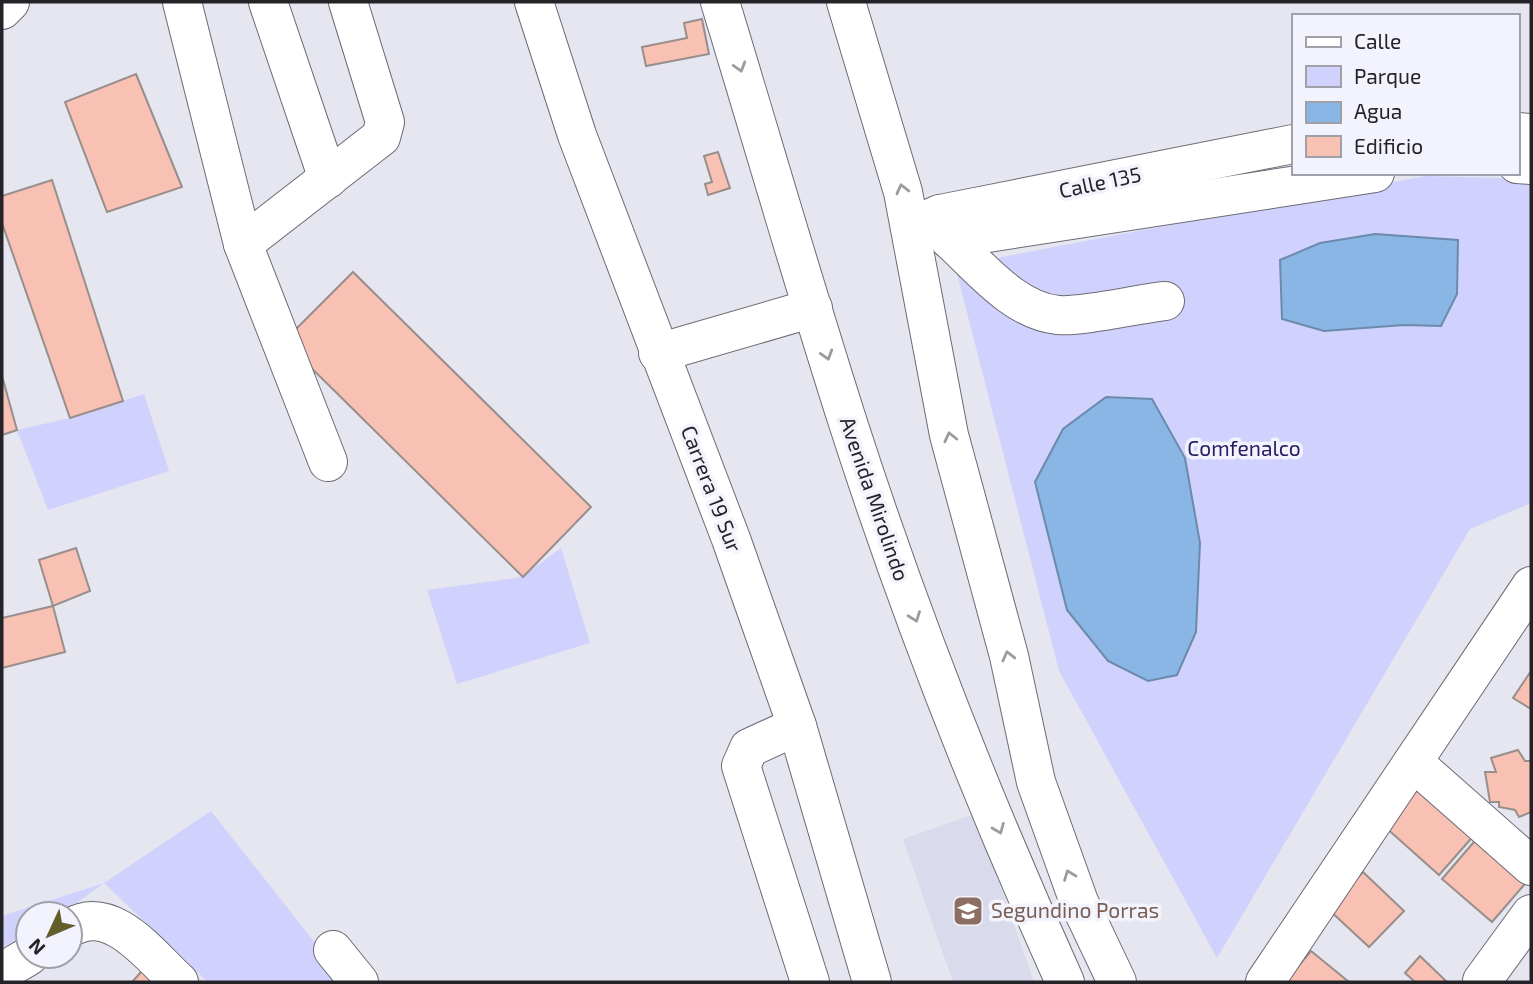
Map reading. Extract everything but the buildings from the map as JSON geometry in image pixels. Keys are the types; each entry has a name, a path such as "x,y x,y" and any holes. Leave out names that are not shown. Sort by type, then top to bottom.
{"street":[{"path":"2,10 10,2"},
{"path":"182,2 243,244 328,462"},
{"path":"268,2 328,179"},
{"path":"243,244 381,137 384,122 348,2"},
{"name":"Carrera 19 Sur","path":"534,2 577,135 731,539 797,726 872,982"},
{"name":"Avenida Mirolindo","path":"720,2 849,426 940,686 1065,982"},
{"path":"846,2 903,192 932,227 1006,292 1037,309 1058,315 1165,301"},
{"name":"Calle 135","path":"932,227 1292,144"},
{"path":"932,227 1359,175"},
{"path":"932,227 949,435 1009,656 1036,782 1079,902 1117,982"},
{"path":"658,353 813,309"},
{"path":"1265,982 1531,586"},
{"path":"797,726 749,748 741,766 810,982"},
{"path":"1413,762 1531,866"},
{"path":"1482,981 1531,914"},
{"path":"84,923 91,920 107,922 123,931 179,982"},
{"path":"333,950 359,982"}],"shaded area":[{"name":"Segundino Porras","path":"975,814 1034,982 953,982 903,839"}],"green space":[{"name":"Comfenalco","path":"1426,176 1531,179 1531,503 1470,529 1217,958 1059,671 955,266"},
{"path":"144,394 169,471 48,510 17,430 70,418"},
{"path":"561,548 590,643 457,684 427,590 522,577"},
{"path":"211,811 346,982 208,982 104,883"},
{"path":"104,883 80,900 51,900"},
{"path":"14,912 14,941 2,948 2,916"}],"water":[{"path":"1375,234 1458,240 1457,294 1441,326 1404,325 1324,331 1282,319 1280,260 1320,243"},
{"path":"1106,397 1152,399 1185,458 1200,543 1196,632 1177,675 1148,681 1108,661 1067,610 1035,482 1063,429"}],"place":[{"name":"Segundino Porras","path":"968,911"}]}
